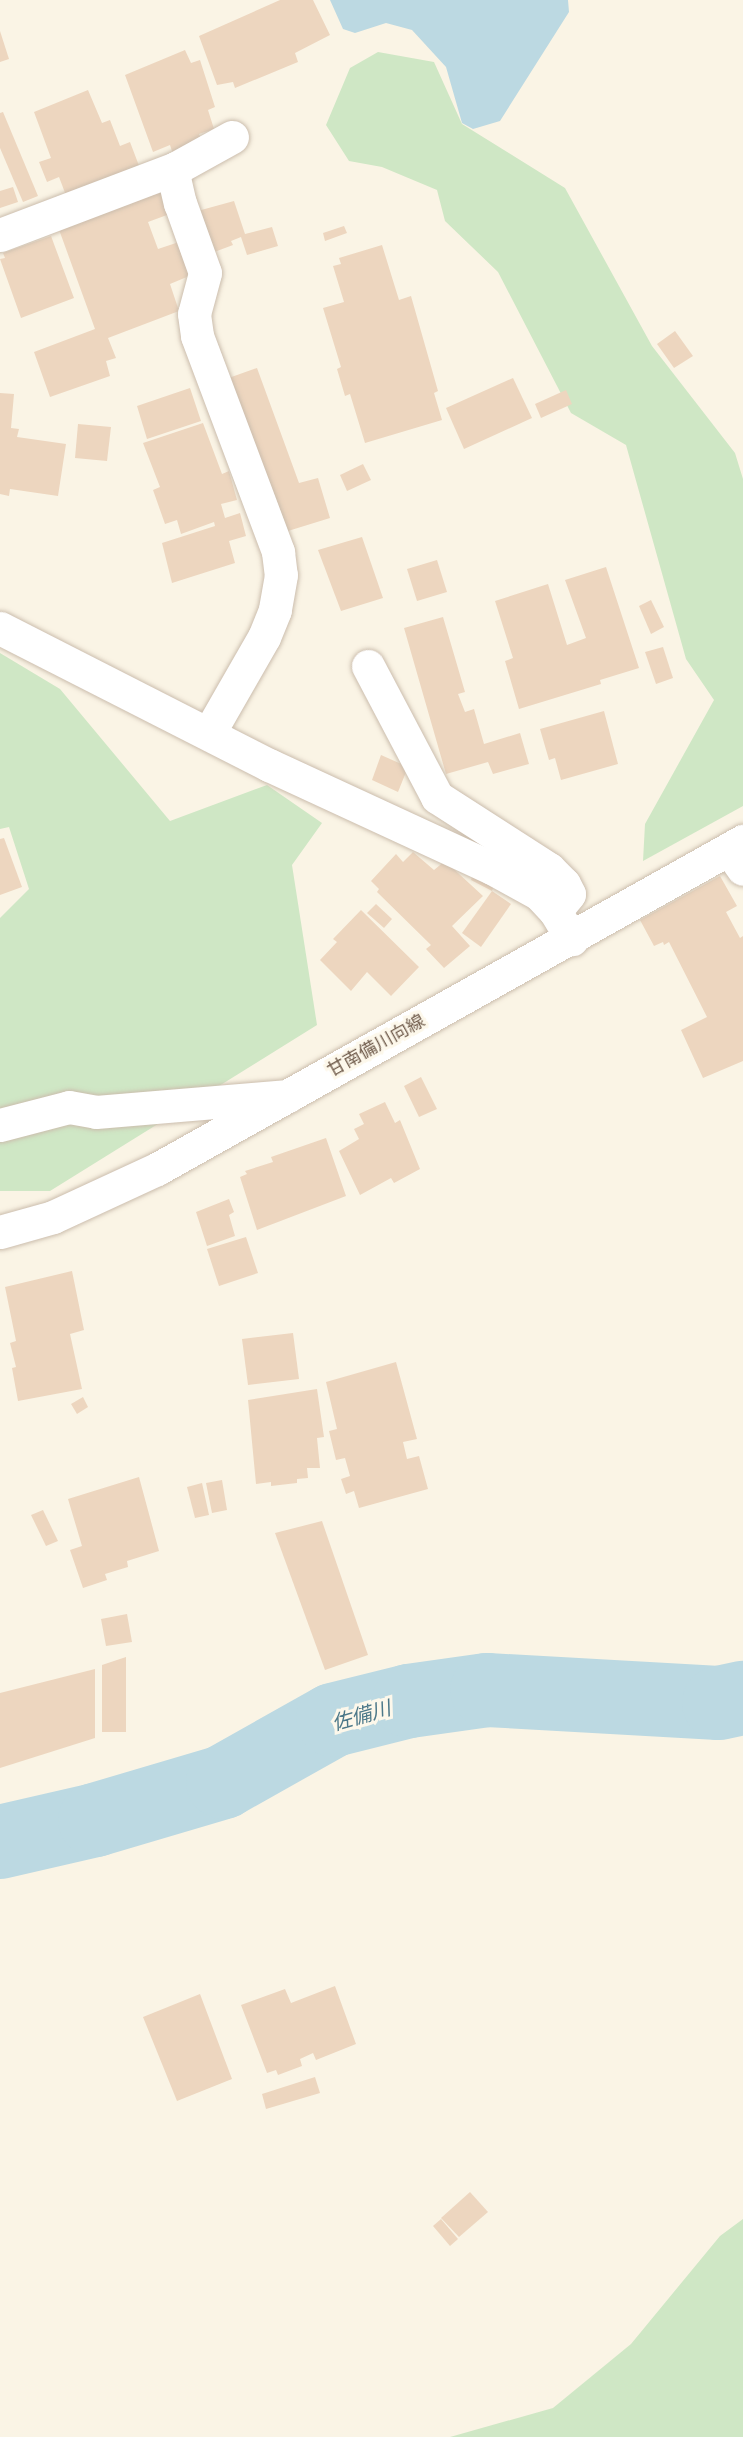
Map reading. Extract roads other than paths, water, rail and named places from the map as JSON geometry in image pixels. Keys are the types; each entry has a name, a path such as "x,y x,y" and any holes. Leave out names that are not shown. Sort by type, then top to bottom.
{"street":[{"path":"0,235 176,168 232,137"},
{"path":"176,168 174,177 180,203 205,273 194,314 197,336 278,552 281,575 275,610 264,637 209,733"},
{"path":"0,628 269,765 492,868 538,894 555,911 572,939"},
{"path":"368,666 436,797 549,869 564,884 569,894 555,911"},
{"name":"甘南備川向線","path":"0,1232 53,1217 157,1169 572,939 738,853"},
{"path":"0,1125 69,1107 96,1112 288,1096"}],"water":[{"path":"330,0 568,0 569,12 500,121 473,129 462,123 446,67 412,30 386,23 355,33 343,29"}],"waterway":[{"name":"佐備川","path":"0,1842 95,1820 223,1782 333,1720 409,1701 487,1690 719,1703 743,1698"}]}
